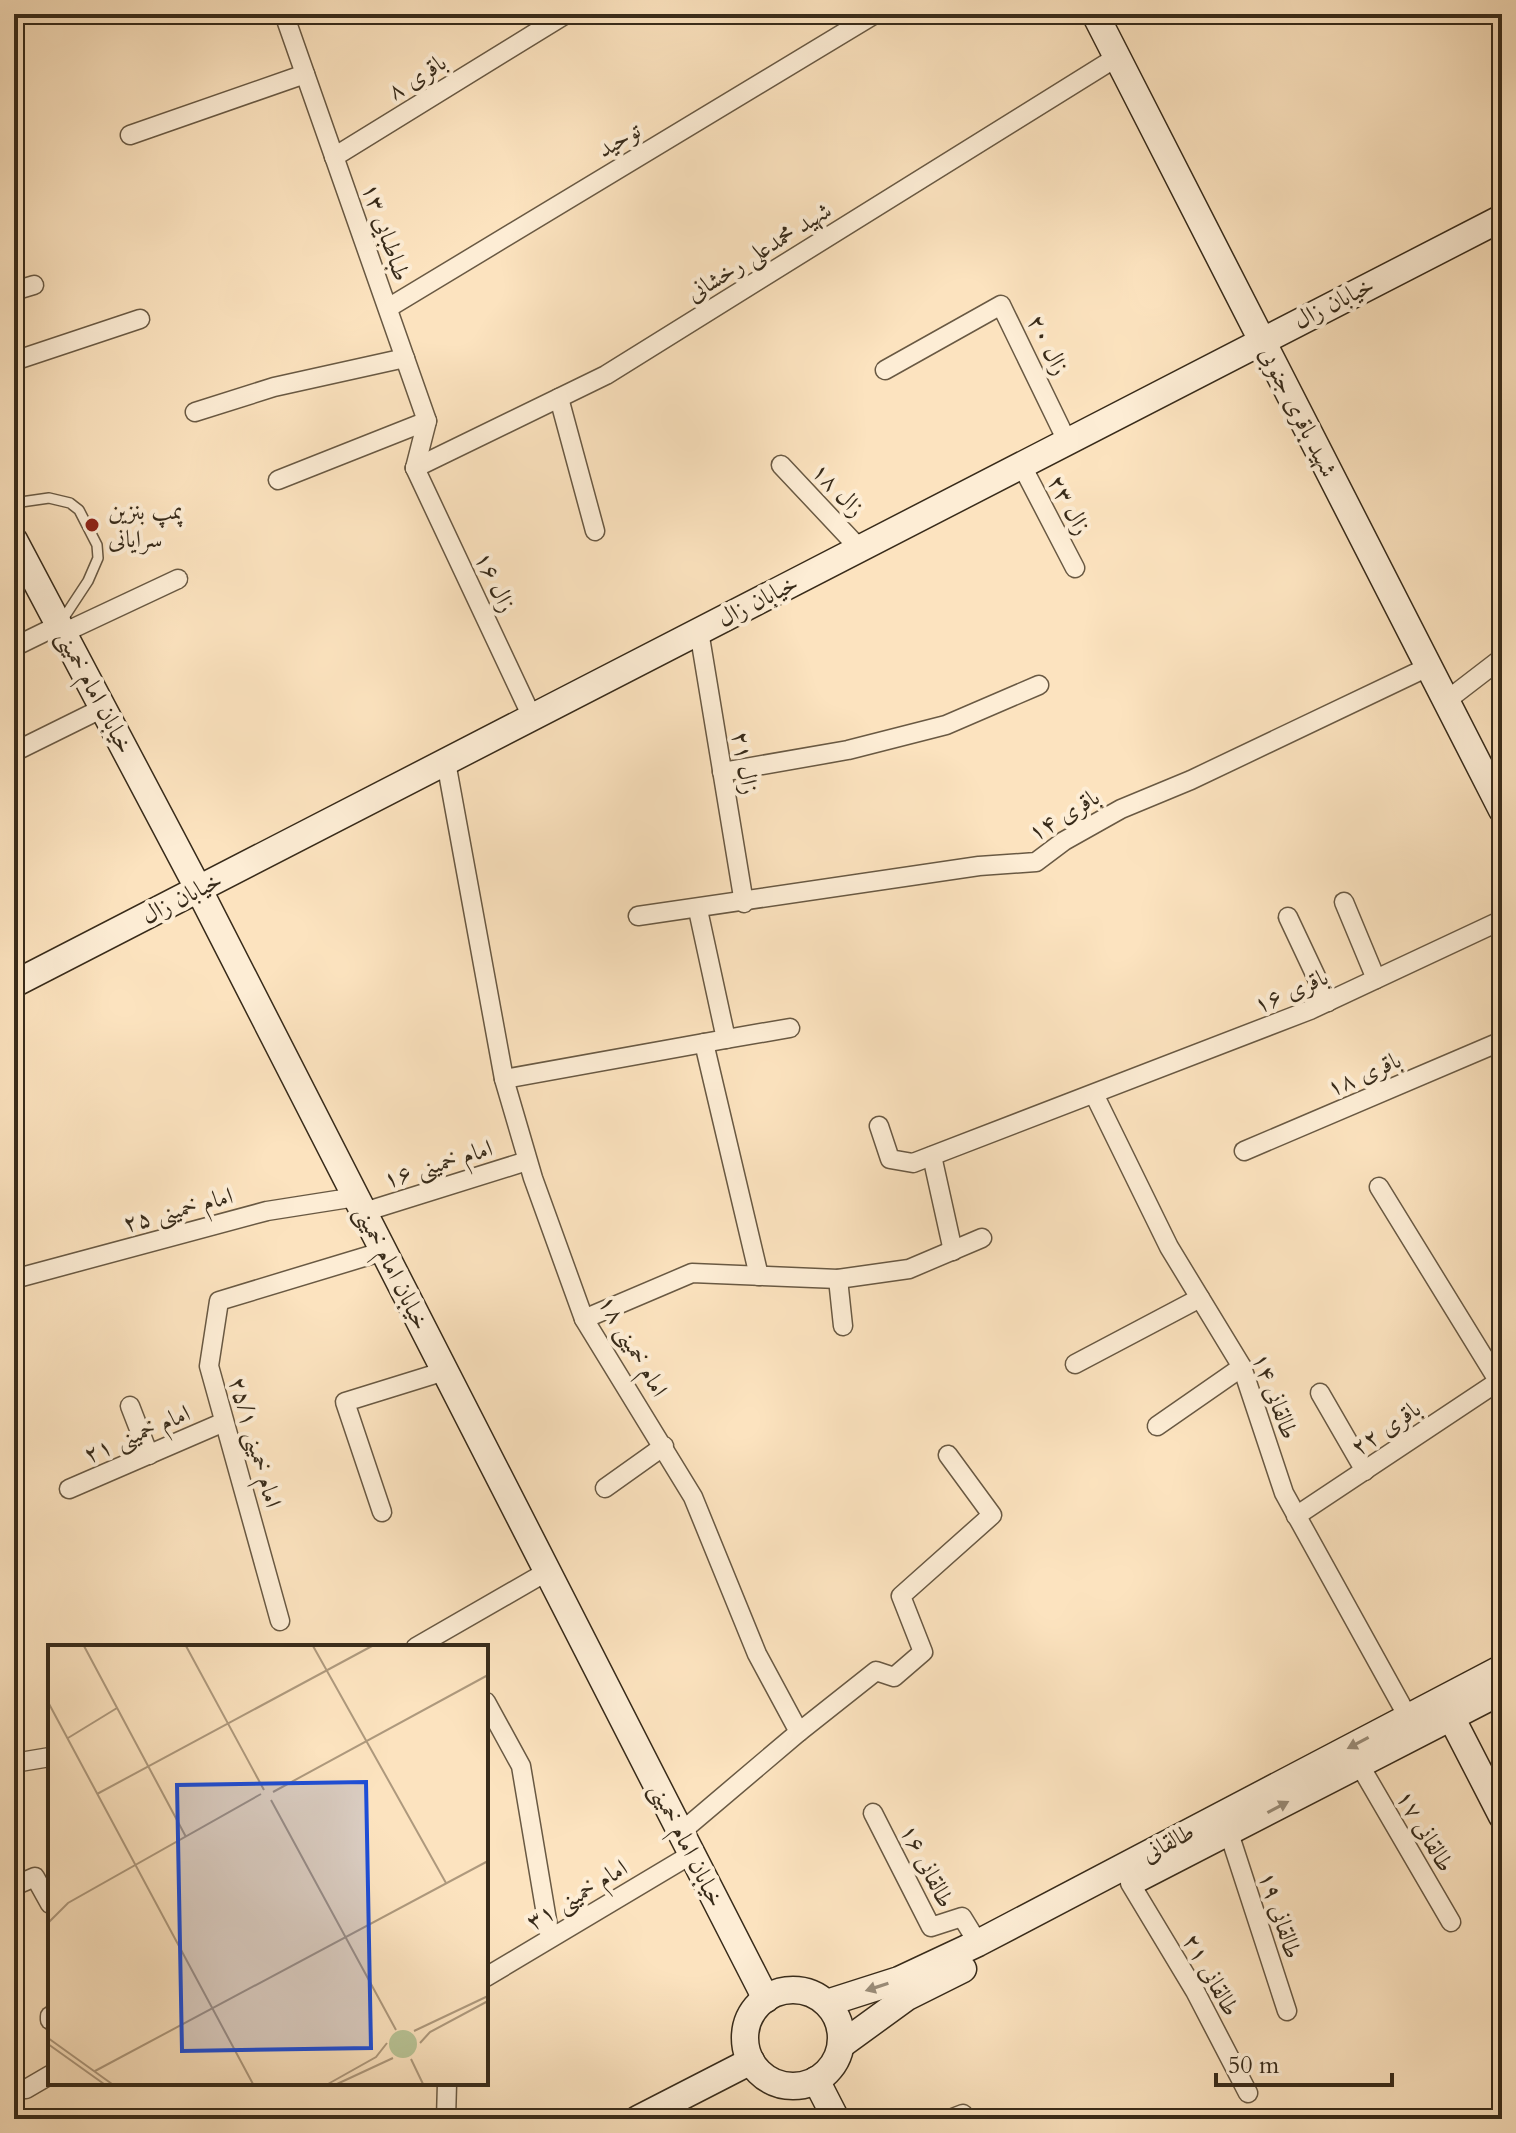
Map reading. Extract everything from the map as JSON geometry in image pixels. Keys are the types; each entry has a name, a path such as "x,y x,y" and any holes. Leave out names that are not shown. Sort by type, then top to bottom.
{"main road":[{"name":"شهید باقری جنوبی","path":"1101,16 1117,57 1502,810"},
{"name":"خیابان زال","path":"14,984 1502,218"},
{"name":"خیابان امام خمینی","path":"14,540 199,890 766,1999"},
{"name":"طالقانی","path":"827,2003 899,1980 978,1943 1502,1668"},
{"name":"طالقانی","path":"841,2045 907,1997 1502,1691"},
{"path":"1451,1717 1502,1816"},
{"path":"797,1990 813,1994 827,2003 836,2016 841,2045 828,2071 802,2085 773,2081 751,2061 745,2034 756,2008 766,1999 781,1992 797,1990"},
{"path":"638,2119 751,2061"},
{"path":"816,2080 836,2119"}],"street":[{"name":"طباطبایی ۱۳","path":"284,14 427,421"},
{"name":"باقری ۸","path":"334,157 566,14"},
{"name":"توحید","path":"388,308 875,14"},
{"name":"شهید محمدعلی رخشانی","path":"415,468 606,375 1117,57"},
{"path":"130,135 305,74"},
{"path":"14,291 34,285"},
{"name":"زال ۲۰","path":"885,370 1001,305 1067,441"},
{"path":"14,361 140,319"},
{"path":"195,412 274,387 405,358"},
{"path":"559,398 595,531"},
{"path":"415,468 427,421"},
{"path":"278,480 427,421"},
{"name":"زال ۲۳","path":"1021,464 1075,568"},
{"name":"زال ۱۸","path":"781,465 859,548"},
{"name":"زال ۱۶","path":"415,468 532,717"},
{"path":"14,647 178,579"},
{"name":"زال ۲۱","path":"699,631 744,903"},
{"path":"1446,701 1502,658"},
{"name":"باقری ۱۴","path":"638,916 698,910 979,866 1036,862 1064,841 1121,809 1191,780 1428,667"},
{"path":"722,772 848,750 946,725 1039,685"},
{"path":"14,752 103,708"},
{"name":"امام خمینی ۱۸","path":"446,762 504,1079 527,1161 584,1319 693,1497 757,1654 799,1732"},
{"path":"1344,902 1376,979"},
{"path":"698,910 726,1039"},
{"path":"1288,917 1328,1002"},
{"name":"باقری ۱۶","path":"879,1126 890,1159 913,1163 1328,1002 1502,920"},
{"path":"504,1079 790,1028"},
{"name":"باقری ۱۸","path":"1244,1151 1502,1041"},
{"path":"704,1043 759,1276"},
{"name":"طالقانی ۱۴","path":"1094,1094 1169,1247 1242,1367 1284,1493 1408,1717"},
{"path":"932,1156 953,1251"},
{"name":"امام خمینی ۱۶","path":"360,1204 527,1161"},
{"path":"1379,1187 1500,1380"},
{"name":"امام خمینی ۲۵","path":"14,1279 267,1211 360,1204"},
{"path":"584,1319 692,1273 838,1279 909,1269 982,1238"},
{"name":"امام خمینی ۲۵/۱","path":"280,1621 209,1366 219,1301 384,1251"},
{"path":"838,1279 843,1326"},
{"path":"1075,1364 1200,1298"},
{"path":"1157,1426 1242,1367"},
{"path":"382,1512 345,1402 445,1371"},
{"name":"باقری ۲۲","path":"1296,1516 1500,1380"},
{"path":"1320,1393 1365,1471"},
{"path":"130,1406 149,1455"},
{"name":"امام خمینی ۲۱","path":"69,1489 224,1422"},
{"path":"605,1488 664,1446"},
{"path":"686,1843 799,1732 876,1671 894,1677 923,1652 901,1596 992,1515 948,1455"},
{"path":"419,1645 548,1571"},
{"path":"488,1706 521,1766 550,1938"},
{"path":"16,1759 48,1757"},
{"name":"طالقانی ۱۷","path":"1359,1764 1451,1922"},
{"name":"طالقانی ۱۶","path":"873,1813 931,1927 962,1917 978,1943"},
{"name":"طالقانی ۱۹","path":"1229,1833 1287,2011"},
{"name":"امام خمینی ۳۱","path":"488,1976 550,1938 686,1843"},
{"path":"14,1886 35,1877 48,1900"},
{"name":"طالقانی ۲۱","path":"1130,1883 1195,1991 1248,2093"},
{"path":"26,2089 48,2076"},
{"path":"446,2119 447,2085"}],"lane":[{"path":"14,503 49,498 70,503 79,510 97,545 98,558 61,629"}],"place":[{"name":"پمپ بنزین سرایانی","path":"92,525"}]}
